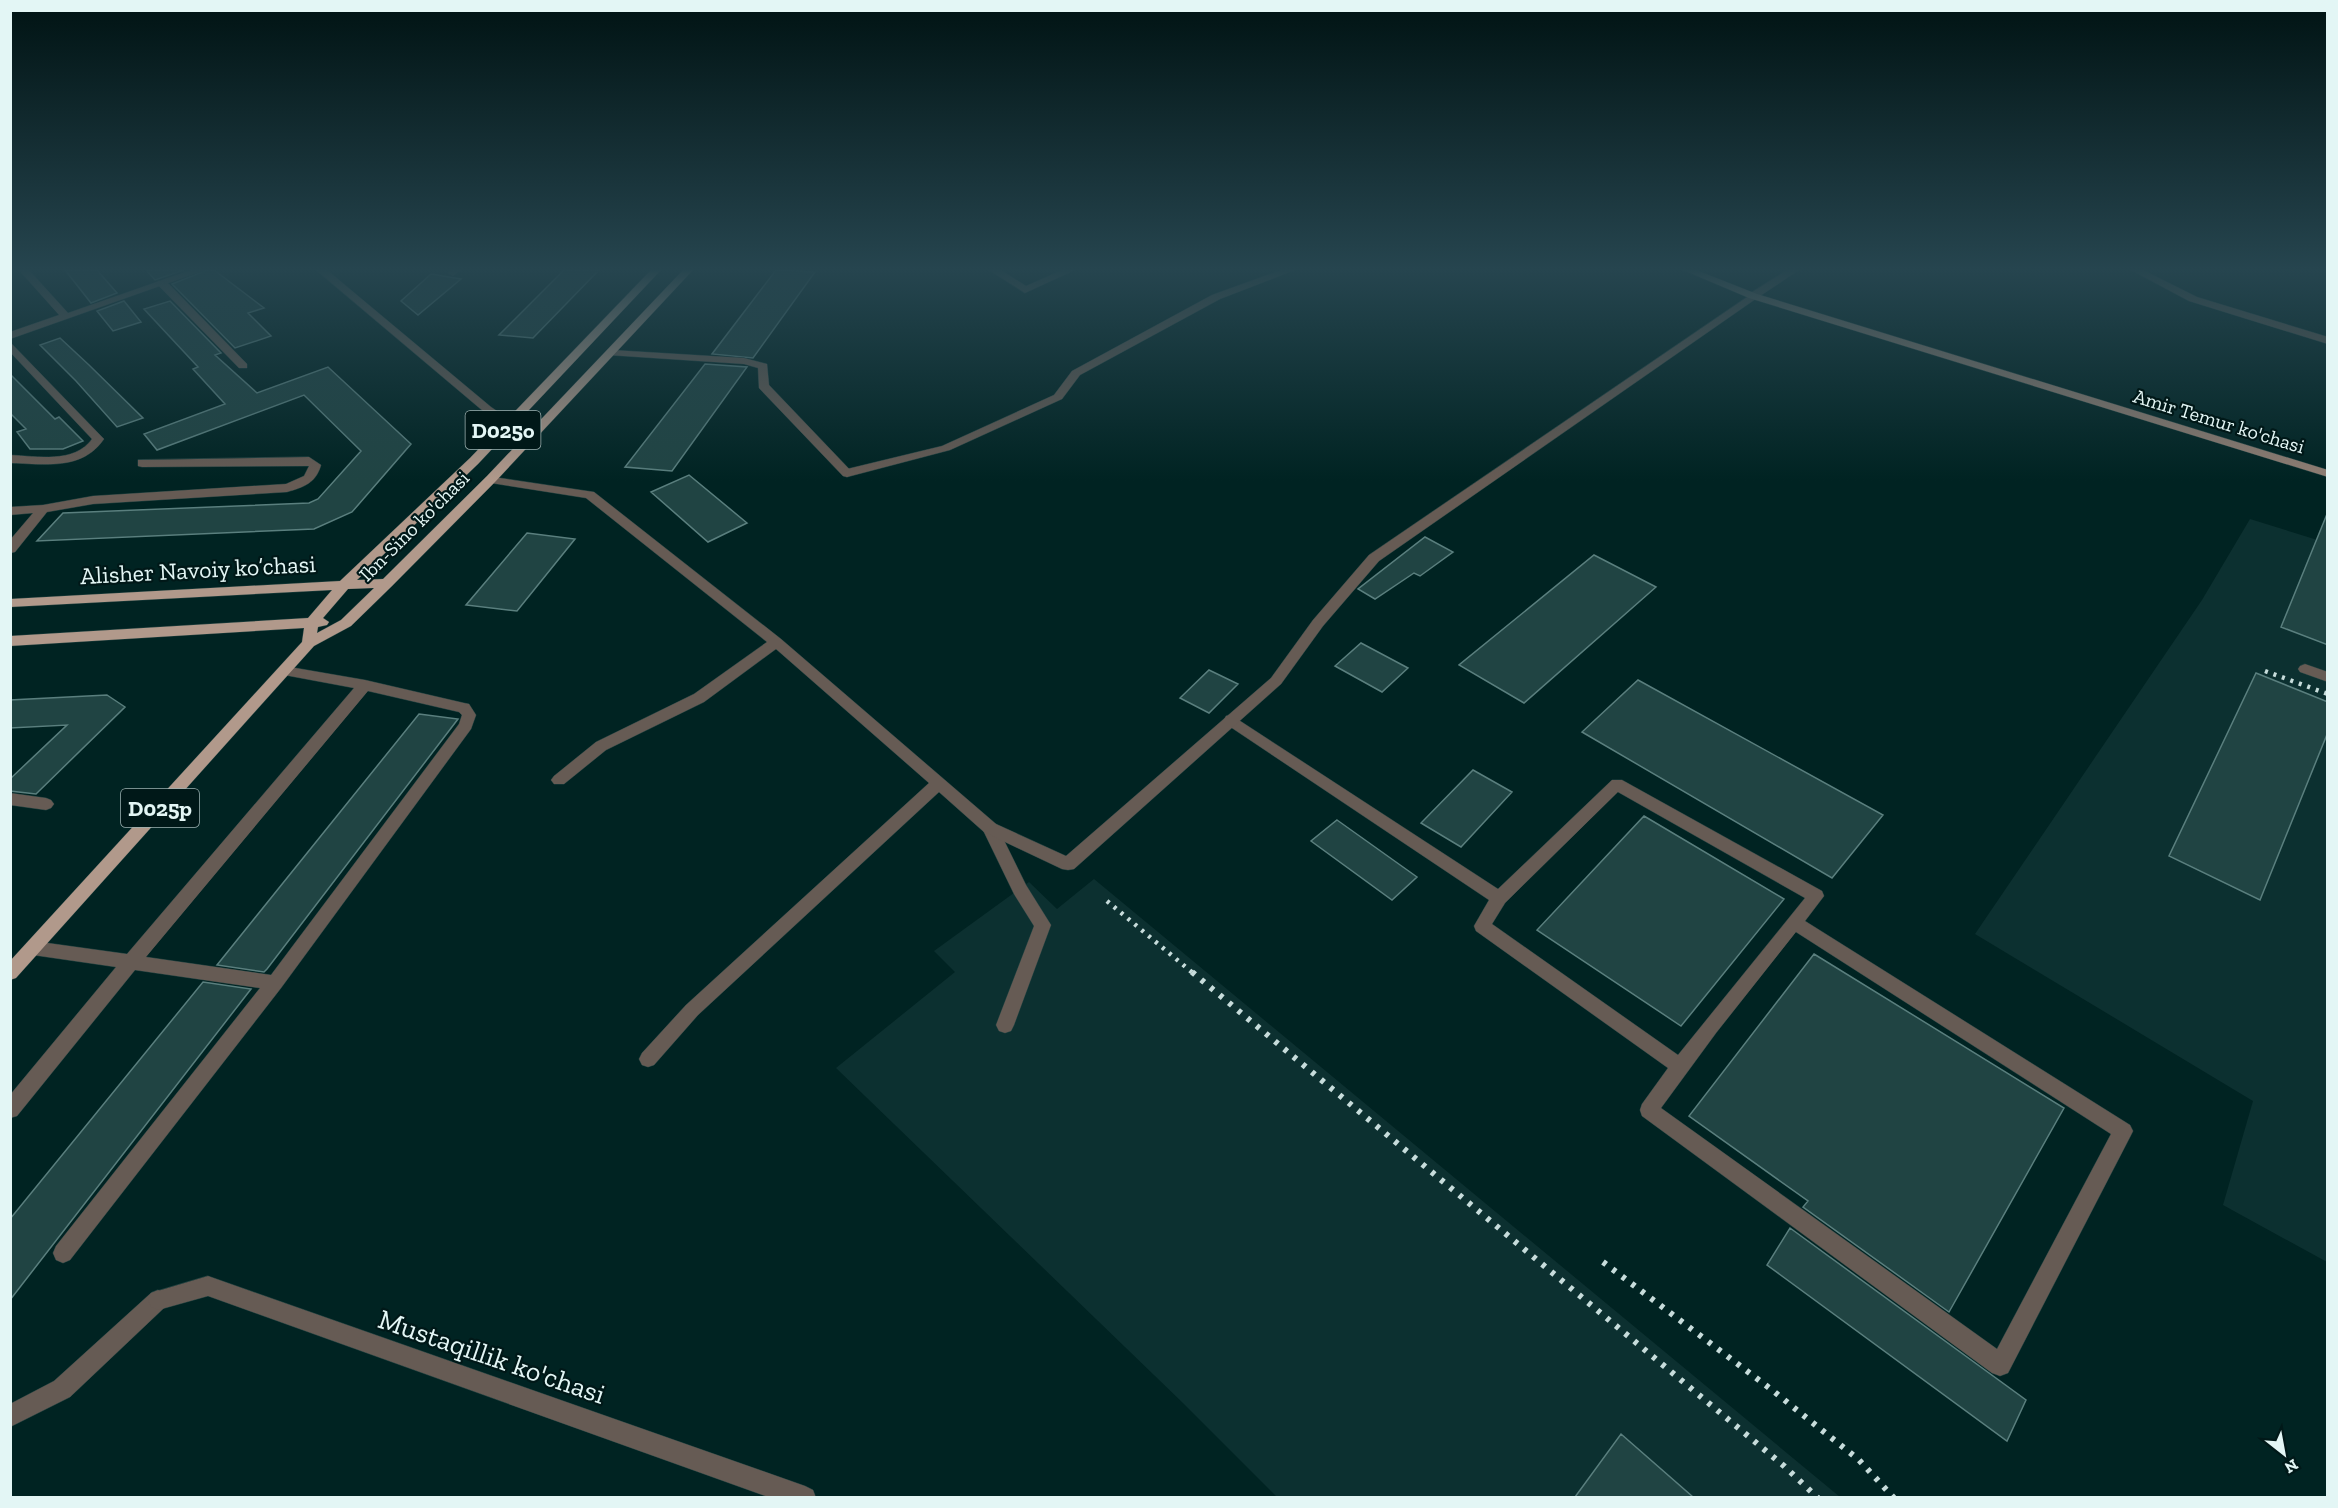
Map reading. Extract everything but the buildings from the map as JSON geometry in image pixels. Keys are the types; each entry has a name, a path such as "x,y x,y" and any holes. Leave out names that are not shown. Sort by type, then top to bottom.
{"main road":[{"name":"Ibn-Sino ko'chasi","path":"312,622 345,584 509,424 589,340"},
{"name":"Ibn-Sino ko'chasi","path":"10,973 309,643 346,623 491,479 624,340"},
{"name":"Amir Temur ko'chasi","path":"1896,340 2328,474"},
{"name":"Alisher Navoiy ko’chasi","path":"10,603 387,582"},
{"path":"309,643 312,622"},
{"path":"10,641 312,622 346,623"}],"street":[{"path":"218,340 243,366"},
{"path":"405,340 487,409 509,424"},
{"path":"612,353 744,361 764,366 763,386 847,473 946,448 1058,397 1076,373 1136,340"},
{"path":"491,479 590,495 776,642 990,828 1068,864 1276,681 1317,623 1374,558 1689,340"},
{"path":"10,345 98,439 95,445 69,459 10,459"},
{"path":"10,511 43,509 93,500 287,488 304,483 312,476 315,465 309,461 142,463"},
{"path":"10,549 43,509"},
{"path":"559,780 601,746 699,698 776,642"},
{"path":"2306,669 2328,677"},
{"path":"63,1253 274,983 466,725 469,715 464,708 365,685 284,670"},
{"path":"10,1110 131,962 365,685"},
{"path":"1231,720 1499,898"},
{"path":"648,1059 692,1010 939,783"},
{"path":"1679,1066 1482,926 1499,898 1617,783 1816,896 1679,1066 1649,1110 2000,1365 2123,1131 1795,923"},
{"path":"10,799 46,804"},
{"path":"990,828 1020,889 1043,925 1005,1025"},
{"path":"33,948 274,983"},
{"name":"Mustaqillik ko'chasi","path":"10,1416 62,1389 158,1300 208,1286 805,1497"}],"shaded area":[{"path":"2250,519 2327,543 2327,1262 2223,1205 2253,1101 1975,934 2202,600"},
{"path":"1094,879 1840,1497 1277,1497 1183,1403 836,1068 955,972 934,951 1029,882 1057,909"}],"railway":[{"path":"2265,671 2328,694"},
{"path":"1107,901 1194,974"},
{"path":"1192,972 1784,1466 1818,1498"},
{"path":"1603,1262 1772,1390 1859,1460 1894,1498"}]}
